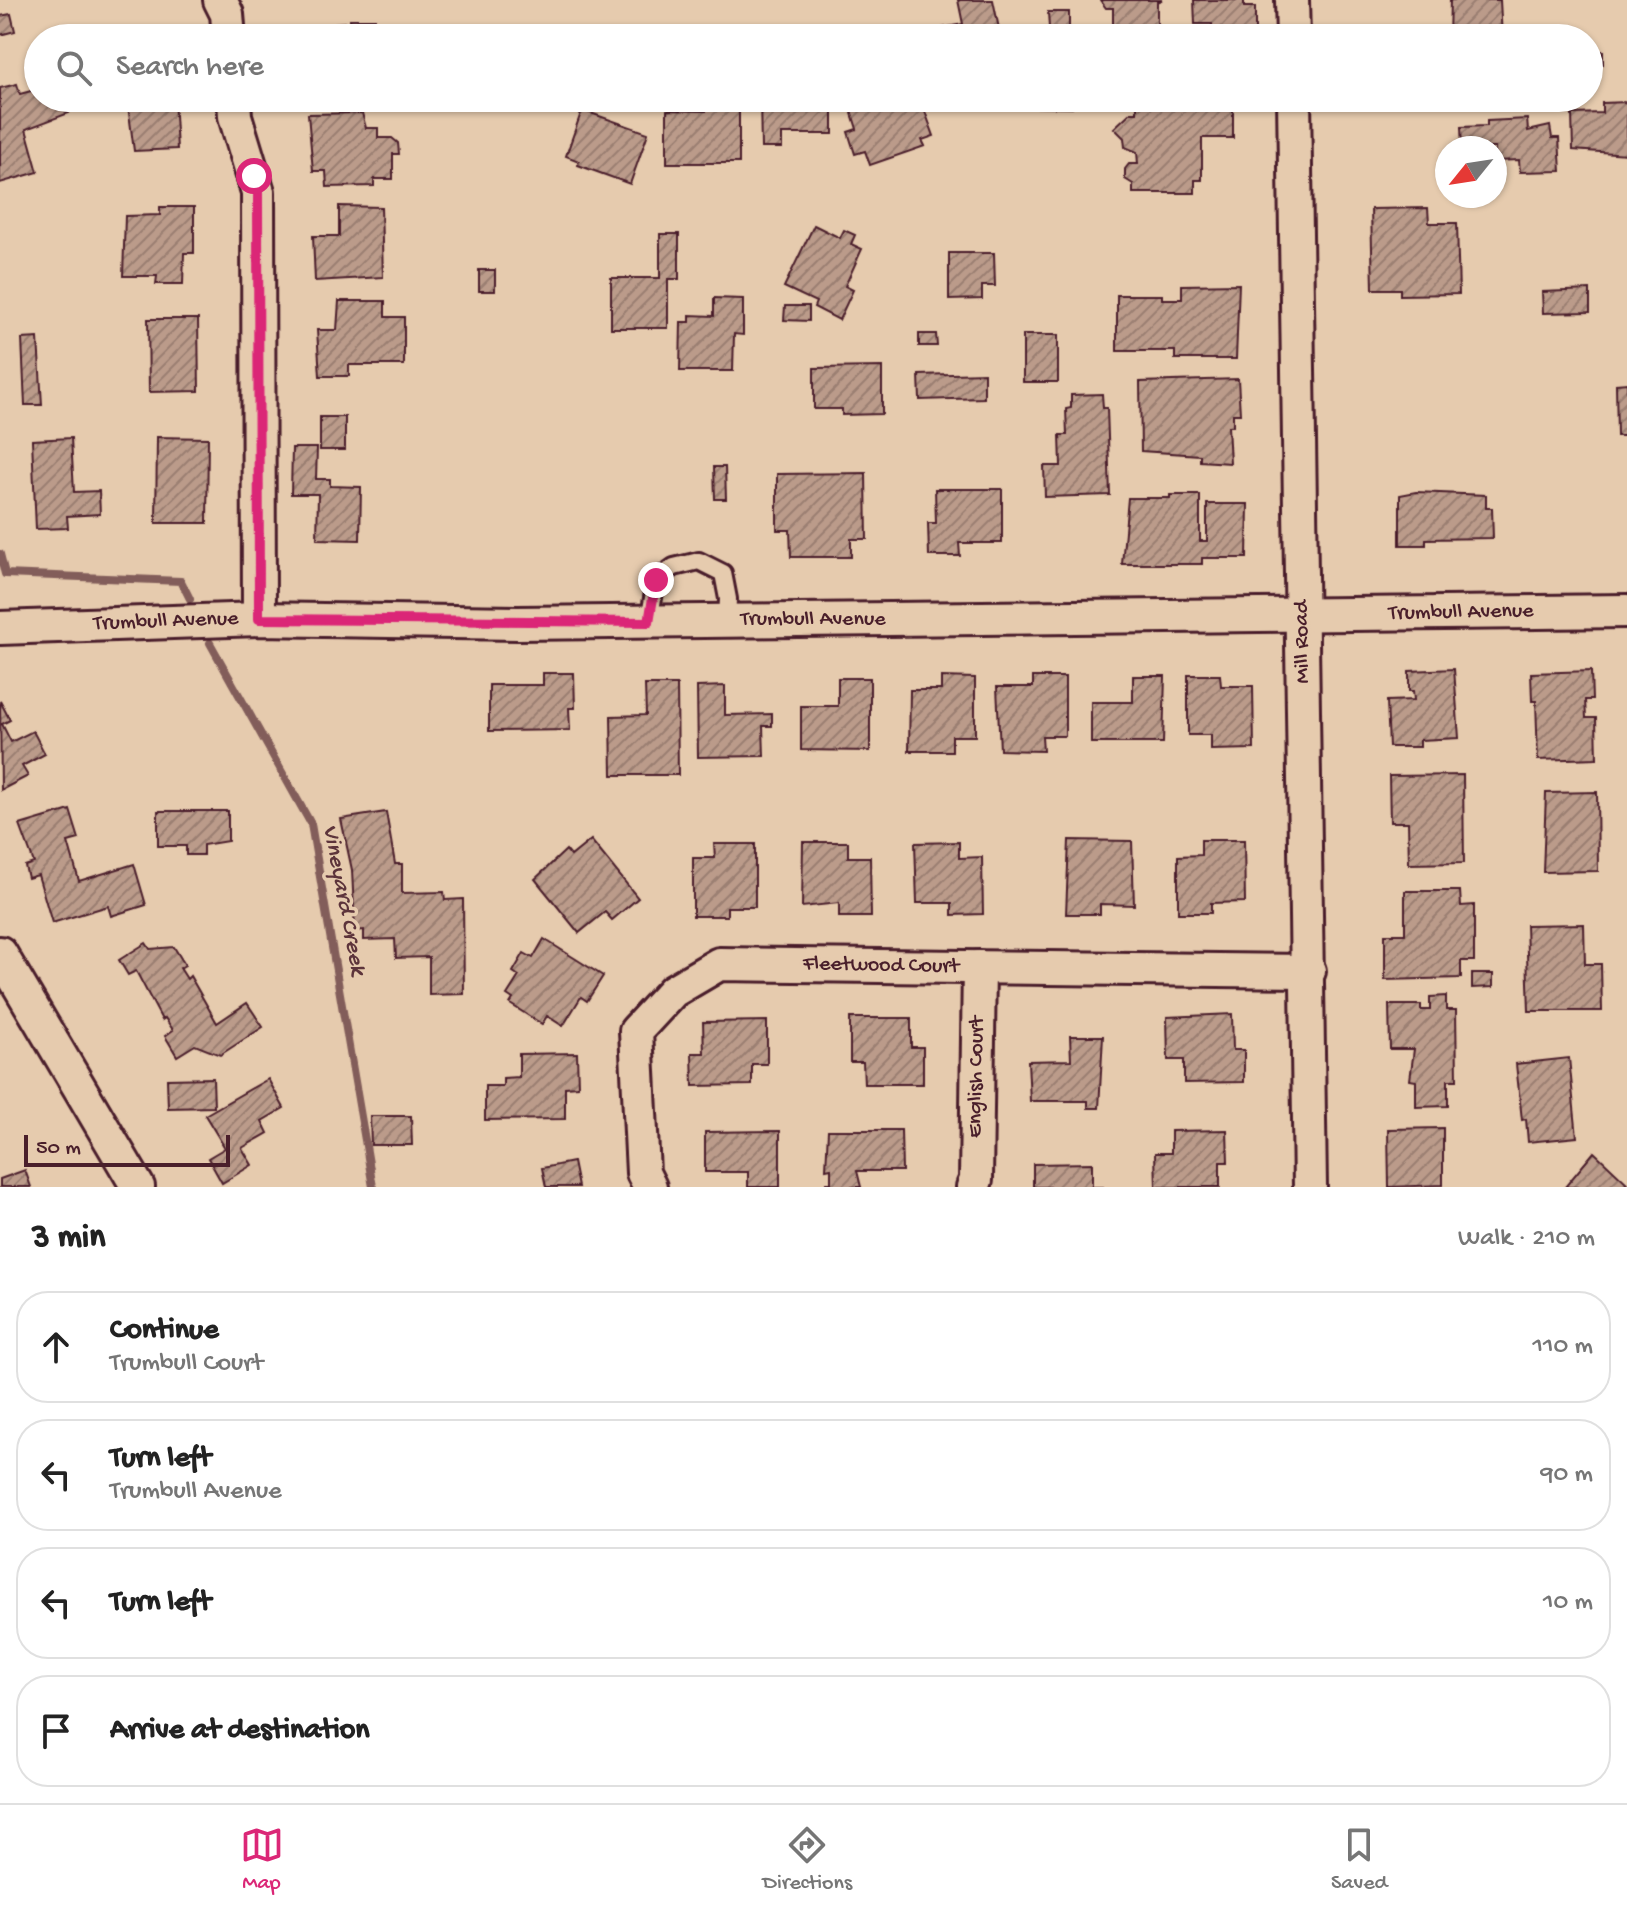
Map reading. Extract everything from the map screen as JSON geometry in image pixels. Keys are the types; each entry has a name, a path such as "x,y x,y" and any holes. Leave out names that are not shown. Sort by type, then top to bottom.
{"street":[{"path":"220,0 228,24"},
{"path":"1292,0 1293,24"},
{"path":"235,112 258,192 259,619"},
{"name":"Mill Road","path":"1294,112 1310,1187"},
{"name":"Trumbull Avenue","path":"0,628 259,619 649,622 1627,611"},
{"path":"0,953 138,1187"},
{"name":"Fleetwood Court","path":"650,1187 643,1173 636,1031 673,991 719,964 1309,971"},
{"name":"English Court","path":"973,1187 976,1180 979,967"}],"lane":[{"path":"649,622 656,580 674,567 699,561 723,573 728,599 727,621"}],"building":[{"path":"958,0 993,0 998,24 963,24"},
{"path":"1100,0 1162,0 1157,2 1157,24 1113,24 1113,8 1106,8"},
{"path":"1194,0 1244,0 1244,7 1255,7 1255,24 1195,24"},
{"path":"1450,0 1500,0 1501,24 1449,24"},
{"path":"1048,12 1069,12 1069,24 1049,24"},
{"path":"11,14 15,31 0,35 0,16"},
{"path":"350,19 375,19 375,24 335,24 350,22"},
{"path":"17,84 20,94 24,93 24,112 69,113 26,129 38,172 0,183 0,88"},
{"path":"1627,102 1627,154 1573,150 1572,114 1602,113 1603,103"},
{"path":"129,112 175,112 177,149 134,151"},
{"path":"581,112 648,133 630,184 578,165 579,161 566,156"},
{"path":"667,112 739,112 739,163 667,163"},
{"path":"760,112 833,112 833,134 782,134 782,148 761,148"},
{"path":"852,112 925,112 934,136 922,140 925,146 870,165 865,151 855,154 848,132 857,129"},
{"path":"1131,112 1233,112 1233,138 1202,138 1202,180 1195,180 1195,193 1133,193 1133,184 1125,179 1125,169 1129,164 1138,164 1137,152 1125,147 1124,138 1114,128"},
{"path":"362,113 366,128 378,128 378,138 392,138 398,143 399,154 393,154 393,179 374,179 374,186 327,187 326,171 313,171 308,114"},
{"path":"1527,119 1528,131 1550,126 1552,138 1559,138 1561,171 1520,172 1519,160 1507,160 1507,136 1461,136 1461,127 1487,126 1487,121"},
{"path":"339,206 381,207 383,277 315,281 313,236 339,236"},
{"path":"160,207 194,207 194,253 184,253 183,284 156,284 157,276 123,276 125,216 160,215"},
{"path":"1428,208 1429,223 1457,223 1459,294 1400,295 1400,289 1373,289 1371,209"},
{"path":"814,225 840,238 844,230 855,235 851,244 862,249 845,286 853,290 839,320 814,307 816,302 784,287"},
{"path":"660,234 679,234 679,279 668,279 668,328 611,328 611,278 660,278"},
{"path":"949,253 994,253 995,286 982,286 982,299 949,300"},
{"path":"479,270 495,270 495,291 479,291"},
{"path":"1239,284 1236,359 1175,359 1175,351 1117,351 1117,295 1162,295 1162,299 1182,299 1182,285"},
{"path":"1590,290 1590,312 1543,313 1542,292"},
{"path":"714,298 743,299 743,335 734,334 733,371 680,371 681,322 690,322 690,315 714,316"},
{"path":"339,301 385,301 385,317 404,317 404,365 349,365 349,376 320,376 317,330 337,330"},
{"path":"785,306 809,306 809,321 784,320"},
{"path":"148,319 198,319 199,391 149,392"},
{"path":"919,334 936,334 937,346 919,346"},
{"path":"1023,335 1058,335 1058,382 1023,382"},
{"path":"38,338 42,405 25,405 22,339"},
{"path":"882,367 882,414 842,415 842,409 814,409 814,368"},
{"path":"984,373 984,398 920,400 919,375"},
{"path":"1238,379 1240,414 1233,414 1233,426 1228,426 1230,463 1200,461 1200,455 1141,451 1140,382"},
{"path":"1627,383 1627,436 1617,436 1616,384"},
{"path":"1102,394 1103,408 1107,408 1110,495 1045,497 1044,466 1061,466 1060,435 1067,435 1066,409 1071,408 1071,395"},
{"path":"320,417 345,417 345,450 320,450"},
{"path":"157,437 208,438 207,523 156,523"},
{"path":"71,438 74,492 99,491 100,514 67,516 68,528 36,529 32,440"},
{"path":"292,448 317,448 316,479 330,479 330,486 361,487 360,540 317,539 318,494 291,494"},
{"path":"714,467 725,467 726,499 715,499"},
{"path":"866,473 867,539 851,539 851,557 791,557 790,530 777,530 777,474"},
{"path":"935,489 1002,489 1002,543 959,543 960,556 929,556 928,523 936,523"},
{"path":"1416,492 1486,495 1486,508 1492,508 1493,538 1426,539 1426,545 1400,545 1400,495"},
{"path":"1170,495 1200,495 1200,541 1207,541 1207,504 1248,504 1247,558 1202,558 1202,564 1122,564 1128,498 1170,498"},
{"path":"1454,669 1459,738 1420,740 1420,747 1389,747 1387,701 1414,700 1413,691 1409,691 1409,671"},
{"path":"1591,671 1592,700 1585,700 1586,718 1596,718 1597,758 1538,760 1536,701 1532,701 1531,673"},
{"path":"543,673 574,673 575,708 569,708 570,730 489,731 489,685 543,685"},
{"path":"1188,675 1220,675 1221,686 1253,686 1254,749 1211,750 1211,735 1188,735"},
{"path":"1133,676 1165,676 1163,743 1091,743 1091,702 1133,702"},
{"path":"941,677 975,678 975,736 952,736 952,751 909,751 910,690 941,690"},
{"path":"1033,677 1065,677 1065,736 1042,736 1043,751 1000,750 997,687 1033,687"},
{"path":"838,678 870,678 870,751 801,750 801,706 838,706"},
{"path":"645,685 677,685 678,775 612,775 611,716 646,715"},
{"path":"725,686 725,715 772,714 772,726 763,726 764,756 698,757 697,687"},
{"path":"0,701 10,720 2,724 11,742 33,731 45,754 22,766 28,776 1,790"},
{"path":"1463,775 1464,863 1409,864 1408,822 1390,822 1389,776"},
{"path":"1597,792 1598,871 1543,872 1546,793"},
{"path":"70,810 79,839 68,842 79,881 134,864 146,905 111,916 108,906 52,923 38,875 28,878 25,866 34,863 20,825"},
{"path":"158,811 228,811 228,841 203,845 203,855 186,855 186,846 158,846"},
{"path":"386,812 395,864 402,864 402,893 444,892 445,900 463,899 464,994 429,995 429,957 396,958 395,939 364,940 364,930 355,931 352,870 341,819"},
{"path":"591,840 638,898 612,920 605,912 579,933 535,879 566,850 571,856"},
{"path":"1069,840 1132,841 1134,905 1100,904 1100,914 1066,914"},
{"path":"1201,840 1244,840 1245,902 1211,903 1211,913 1178,913 1178,856 1201,855"},
{"path":"803,842 848,842 848,857 870,857 871,917 839,917 839,903 802,907"},
{"path":"959,842 959,858 982,857 983,914 952,915 952,903 917,903 915,843"},
{"path":"714,844 755,844 755,907 727,907 727,916 693,916 693,858 715,858"},
{"path":"1405,891 1460,891 1461,906 1474,905 1474,961 1461,961 1461,978 1385,980 1385,934 1405,934"},
{"path":"1584,924 1585,964 1601,964 1602,1011 1529,1011 1526,925"},
{"path":"544,939 603,976 587,1001 581,997 563,1026 547,1016 542,1024 510,1004 513,999 507,995 519,976 513,972 524,953 533,958"},
{"path":"146,943 150,949 174,947 185,965 180,968 187,979 190,976 217,1023 247,1003 263,1027 220,1055 195,1045 177,1056 165,1036 173,1030 165,1018 162,1020 136,971 128,975 119,960"},
{"path":"1472,974 1493,974 1493,987 1472,988"},
{"path":"1446,996 1446,1010 1456,1010 1457,1080 1448,1080 1448,1106 1416,1107 1416,1081 1410,1080 1414,1049 1390,1049 1389,1005 1421,1005 1421,1010 1430,1010 1430,997"},
{"path":"1232,1014 1233,1050 1244,1050 1244,1082 1184,1083 1184,1060 1168,1060 1167,1017"},
{"path":"850,1018 911,1018 911,1047 923,1047 923,1084 864,1084 863,1062 850,1062"},
{"path":"767,1021 767,1064 752,1064 752,1085 693,1086 692,1053 704,1053 703,1022"},
{"path":"1070,1036 1103,1036 1099,1108 1088,1108 1088,1101 1030,1101 1028,1061 1071,1060"},
{"path":"577,1053 578,1086 565,1087 565,1119 485,1120 485,1086 503,1086 503,1078 519,1077 519,1054"},
{"path":"1569,1058 1577,1137 1528,1142 1526,1119 1522,1120 1516,1064"},
{"path":"213,1078 214,1107 168,1108 167,1079"},
{"path":"268,1079 284,1108 262,1121 268,1133 242,1148 252,1165 222,1183 208,1158 225,1148 205,1115"},
{"path":"370,1116 411,1116 412,1145 371,1145"},
{"path":"1443,1128 1443,1185 1389,1187 1388,1129"},
{"path":"828,1130 901,1130 902,1171 857,1171 861,1187 826,1187 826,1183 831,1183 831,1168 826,1169"},
{"path":"1227,1130 1228,1162 1220,1162 1220,1187 1156,1187 1155,1153 1171,1153 1171,1131"},
{"path":"780,1131 780,1187 748,1187 748,1172 705,1172 705,1132"},
{"path":"1594,1152 1627,1183 1624,1187 1565,1187"},
{"path":"573,1162 578,1187 546,1187 542,1168"},
{"path":"1092,1163 1092,1187 1033,1187 1033,1164"},
{"path":"25,1170 31,1187 0,1187 0,1179"}],"waterway":[{"name":"Vineyard Creek","path":"0,554 5,574 181,581 190,599"},
{"name":"Vineyard Creek","path":"210,643 311,824 373,1187"}],"route":[{"path":"254,176 258,192 259,619 649,622 656,580"}]}
